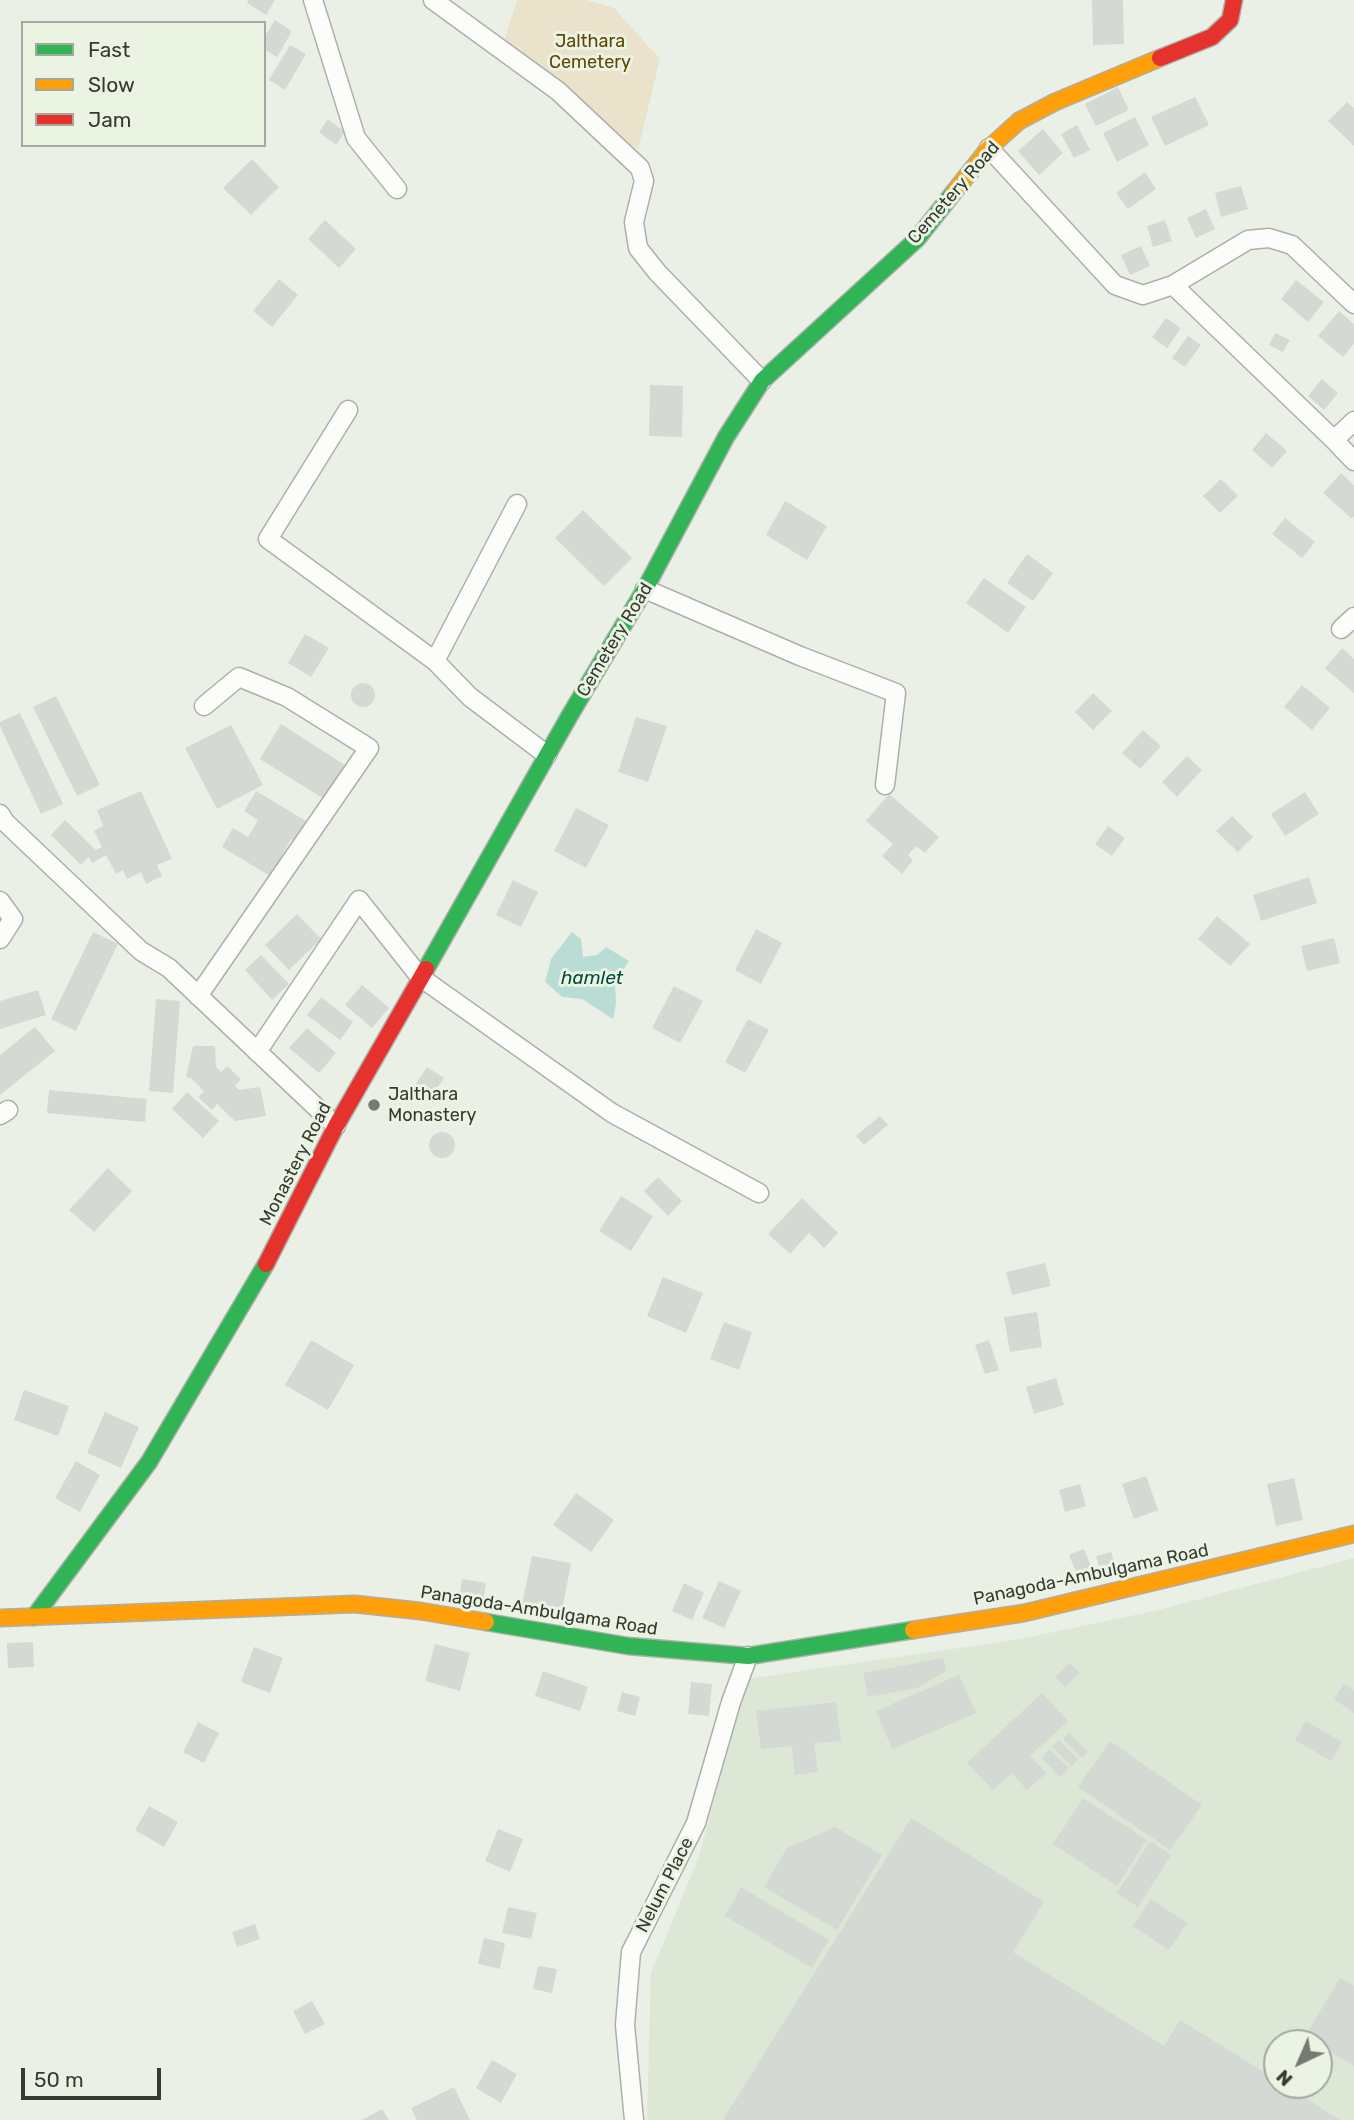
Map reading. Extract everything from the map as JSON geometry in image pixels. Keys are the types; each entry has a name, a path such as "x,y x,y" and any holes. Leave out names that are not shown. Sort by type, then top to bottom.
{"street":[{"path":"313,0 356,138 397,189"},
{"path":"433,0 558,91 640,168 644,181 634,222 638,248 657,272 762,381"},
{"name":"Cemetery Road","path":"570,715 645,589 726,437 762,381 917,239 989,148 1019,121 1055,102 1212,37 1230,20 1234,0"},
{"path":"989,148 1115,285 1143,295 1173,285 1248,240 1269,238 1292,245 1354,304"},
{"path":"1173,285 1354,461"},
{"path":"348,410 268,539 435,661 470,697 547,755"},
{"path":"1334,440 1354,421"},
{"path":"435,661 517,504"},
{"path":"645,589 800,656 896,693 885,785"},
{"path":"198,996 369,748 287,697 239,677 204,706"},
{"name":"Monastery Road","path":"34,1617 149,1462 269,1259 336,1126 570,715"},
{"path":"0,814 5,822 141,951 169,968 336,1126"},
{"path":"257,1052 359,900 421,977 612,1113 759,1193"},
{"path":"0,901 13,919 0,939"},
{"name":"Panagoda-Ambulgama Road","path":"0,1618 355,1604 420,1611 628,1646 748,1656 1024,1613 1354,1534"},
{"name":"Nelum Place","path":"634,2120 625,2025 631,1952 696,1823 731,1702 748,1656"}],"shaded area":[{"path":"1354,1558 1354,2120 647,2120 651,1973 698,1859 747,1679 1020,1639 1154,1611"}],"green space":[{"name":"Jalthara Cemetery","path":"517,0 587,0 614,8 660,59 638,150 503,44"}],"water":[{"name":"hamlet","path":"572,932 581,939 583,957 597,955 606,947 629,961 615,984 616,1004 613,1019 582,999 562,997 545,982 551,959"}],"building":[{"path":"248,0 275,0 266,15 247,3"},
{"path":"1092,0 1123,0 1124,44 1093,45"},
{"path":"275,20 292,31 277,57 266,50 266,35"},
{"path":"290,45 306,54 285,90 269,80"},
{"path":"1118,87 1129,110 1096,126 1085,104"},
{"path":"1195,97 1209,125 1165,146 1151,117"},
{"path":"1347,102 1354,108 1354,146 1328,121"},
{"path":"1135,117 1149,145 1117,162 1103,133"},
{"path":"328,119 345,132 336,145 319,132"},
{"path":"1077,125 1090,150 1074,158 1061,134"},
{"path":"1043,129 1063,153 1039,175 1018,151"},
{"path":"252,159 279,187 251,215 223,188"},
{"path":"1145,172 1156,189 1128,209 1116,193"},
{"path":"1241,186 1248,209 1221,217 1215,193"},
{"path":"1206,209 1215,229 1196,238 1187,218"},
{"path":"325,220 356,249 339,268 308,239"},
{"path":"1165,220 1172,241 1153,247 1147,226"},
{"path":"1141,246 1150,266 1130,275 1121,255"},
{"path":"279,279 298,295 272,327 253,311"},
{"path":"1296,280 1324,302 1308,322 1281,299"},
{"path":"1339,311 1354,324 1354,344 1343,357 1318,336"},
{"path":"1166,318 1181,328 1167,348 1152,337"},
{"path":"1275,333 1290,340 1283,352 1269,345"},
{"path":"1188,336 1201,345 1185,367 1172,358"},
{"path":"1322,379 1338,393 1324,410 1308,396"},
{"path":"650,385 683,386 682,437 649,436"},
{"path":"1266,433 1287,451 1272,468 1252,450"},
{"path":"1341,473 1354,485 1352,519 1323,493"},
{"path":"1221,479 1238,496 1220,513 1203,496"},
{"path":"785,501 827,526 807,560 766,535"},
{"path":"583,510 632,558 604,586 555,538"},
{"path":"1285,518 1315,542 1302,558 1272,534"},
{"path":"1027,554 1053,573 1033,601 1007,583"},
{"path":"984,578 1026,607 1008,633 966,603"},
{"path":"305,634 329,648 311,677 288,663"},
{"path":"1342,648 1354,659 1354,693 1325,668"},
{"path":"363,683 374,690 375,695 368,706 363,707 352,700 351,695 358,684"},
{"path":"1302,685 1330,708 1312,730 1284,707"},
{"path":"1093,693 1112,711 1093,730 1075,712"},
{"path":"56,696 100,785 77,796 33,707"},
{"path":"20,713 63,804 41,814 0,726 0,722"},
{"path":"636,717 667,726 648,782 618,772"},
{"path":"281,724 345,765 324,799 260,759"},
{"path":"231,725 263,785 217,809 185,748"},
{"path":"1143,730 1161,746 1140,769 1122,753"},
{"path":"1187,756 1202,770 1177,797 1162,782"},
{"path":"141,791 172,859 157,865 162,876 146,884 141,872 127,879 123,870 116,874 106,855 92,863 89,857 81,865 51,835 65,820 96,850 102,847 94,831 103,826 97,810"},
{"path":"256,791 306,821 295,841 291,839 281,857 286,860 275,879 222,847 233,828 248,837 258,820 244,811"},
{"path":"1305,792 1319,814 1285,836 1271,814"},
{"path":"889,794 939,837 925,853 916,846 908,855 913,860 902,874 882,856 893,844 866,821"},
{"path":"576,808 609,825 586,868 554,851"},
{"path":"1232,816 1253,837 1238,852 1216,831"},
{"path":"1108,826 1125,838 1112,856 1095,844"},
{"path":"1309,877 1317,903 1261,921 1253,895"},
{"path":"513,880 538,892 521,927 496,915"},
{"path":"297,914 321,939 289,970 265,945"},
{"path":"1217,916 1250,944 1230,966 1198,939"},
{"path":"756,929 782,943 761,984 735,970"},
{"path":"93,932 118,944 76,1031 51,1019"},
{"path":"1334,938 1340,963 1307,971 1301,946"},
{"path":"261,955 289,984 272,1000 245,970"},
{"path":"362,985 389,1008 372,1028 345,1005"},
{"path":"674,986 703,1001 680,1043 652,1028"},
{"path":"38,990 46,1015 0,1029 0,1001"},
{"path":"321,997 353,1022 340,1040 307,1015"},
{"path":"156,999 180,1001 173,1093 149,1091"},
{"path":"748,1019 769,1030 745,1073 725,1062"},
{"path":"35,1027 55,1051 0,1095 0,1055"},
{"path":"307,1028 336,1053 319,1073 289,1048"},
{"path":"193,1046 215,1046 216,1067 221,1072 227,1066 241,1079 235,1086 239,1090 260,1087 266,1116 235,1121 217,1104 212,1110 198,1097 204,1091 191,1078 186,1077"},
{"path":"427,1067 444,1078 430,1099 413,1088"},
{"path":"49,1090 147,1099 145,1122 47,1113"},
{"path":"187,1092 219,1121 203,1138 172,1109"},
{"path":"880,1116 888,1125 864,1145 856,1136"},
{"path":"442,1132 451,1136 455,1145 451,1154 442,1158 433,1154 429,1145 433,1136"},
{"path":"108,1168 132,1191 94,1232 69,1210"},
{"path":"658,1177 682,1201 668,1216 644,1191"},
{"path":"621,1196 653,1216 631,1251 599,1231"},
{"path":"802,1198 838,1233 824,1248 809,1233 790,1254 768,1234"},
{"path":"1045,1263 1051,1286 1012,1295 1006,1272"},
{"path":"663,1277 703,1293 686,1333 647,1316"},
{"path":"1037,1312 1042,1347 1010,1352 1004,1317"},
{"path":"724,1322 752,1332 739,1370 710,1359"},
{"path":"311,1340 354,1365 328,1410 285,1385"},
{"path":"989,1340 999,1370 985,1374 975,1345"},
{"path":"1056,1378 1064,1405 1034,1414 1026,1387"},
{"path":"24,1390 69,1406 58,1436 14,1420"},
{"path":"105,1412 139,1427 121,1468 87,1453"},
{"path":"76,1461 100,1475 80,1512 55,1498"},
{"path":"1146,1476 1158,1510 1134,1519 1122,1484"},
{"path":"1294,1478 1303,1520 1276,1526 1267,1484"},
{"path":"1080,1484 1086,1506 1065,1512 1059,1490"},
{"path":"576,1493 614,1520 591,1552 553,1525"},
{"path":"1084,1549 1094,1574 1079,1580 1069,1555"},
{"path":"1111,1552 1118,1574 1103,1578 1096,1556"},
{"path":"532,1556 571,1563 561,1617 521,1609"},
{"path":"462,1579 486,1583 482,1608 458,1603"},
{"path":"719,1581 741,1591 724,1628 702,1618"},
{"path":"684,1583 704,1593 692,1620 672,1611"},
{"path":"33,1642 34,1667 8,1668 7,1643"},
{"path":"435,1644 470,1653 460,1691 425,1681"},
{"path":"254,1647 283,1658 270,1693 241,1682"},
{"path":"943,1658 946,1671 917,1688 868,1697 863,1673"},
{"path":"1070,1663 1079,1673 1065,1687 1055,1677"},
{"path":"543,1671 588,1687 580,1711 535,1696"},
{"path":"959,1675 976,1713 892,1749 876,1711"},
{"path":"691,1682 712,1684 709,1716 688,1714"},
{"path":"1344,1684 1354,1691 1354,1713 1334,1699"},
{"path":"622,1692 640,1697 635,1716 617,1711"},
{"path":"1042,1693 1068,1721 1030,1756 1046,1773 1027,1790 1012,1773 993,1790 967,1763"},
{"path":"836,1702 841,1741 814,1743 818,1772 795,1775 792,1746 761,1749 756,1711"},
{"path":"1306,1721 1342,1742 1331,1761 1295,1740"},
{"path":"198,1722 219,1733 204,1763 183,1752"},
{"path":"1069,1733 1088,1752 1082,1758 1063,1739"},
{"path":"1059,1740 1078,1759 1072,1766 1052,1747"},
{"path":"1110,1741 1202,1805 1170,1850 1078,1787"},
{"path":"1050,1749 1069,1768 1060,1777 1041,1758"},
{"path":"1083,1798 1147,1840 1117,1886 1053,1844"},
{"path":"149,1806 178,1822 164,1847 135,1830"},
{"path":"911,1818 1044,1902 1013,1952 1164,2046 1180,2020 1263,2071 1263,2099 1307,2099 1340,2120 723,2120"},
{"path":"835,1827 882,1855 837,1930 764,1887 787,1848"},
{"path":"498,1829 523,1839 510,1872 485,1861"},
{"path":"1150,1841 1171,1855 1138,1907 1117,1893"},
{"path":"741,1887 829,1940 812,1968 725,1916"},
{"path":"1151,1899 1187,1923 1169,1950 1133,1926"},
{"path":"508,1907 537,1913 531,1939 502,1933"},
{"path":"255,1924 260,1939 237,1947 232,1932"},
{"path":"484,1938 505,1943 500,1969 478,1964"},
{"path":"538,1966 557,1969 552,1993 533,1989"},
{"path":"1340,1978 1354,1986 1354,2066 1333,2053 1333,2029 1309,2029"},
{"path":"312,2001 325,2024 305,2034 293,2011"},
{"path":"492,2060 517,2074 501,2103 476,2088"},
{"path":"454,2087 470,2120 417,2120 411,2108"},
{"path":"382,2109 389,2120 362,2120"}],"traffic: fast":[{"path":"426,969 645,589 726,437 762,381 917,239 954,192"},
{"path":"34,1617 149,1462 266,1264"},
{"path":"486,1622 628,1646 748,1656 913,1630"}],"traffic: slow":[{"path":"954,192 989,148 1019,121 1055,102 1160,58"},
{"path":"913,1630 1024,1613 1354,1534"},
{"path":"0,1618 355,1604 486,1622"}],"traffic: jam":[{"path":"1160,58 1212,37 1230,20 1234,0"},
{"path":"266,1264 336,1126 426,969"}],"place":[{"name":"Jalthara Monastery","path":"374,1105"}]}
